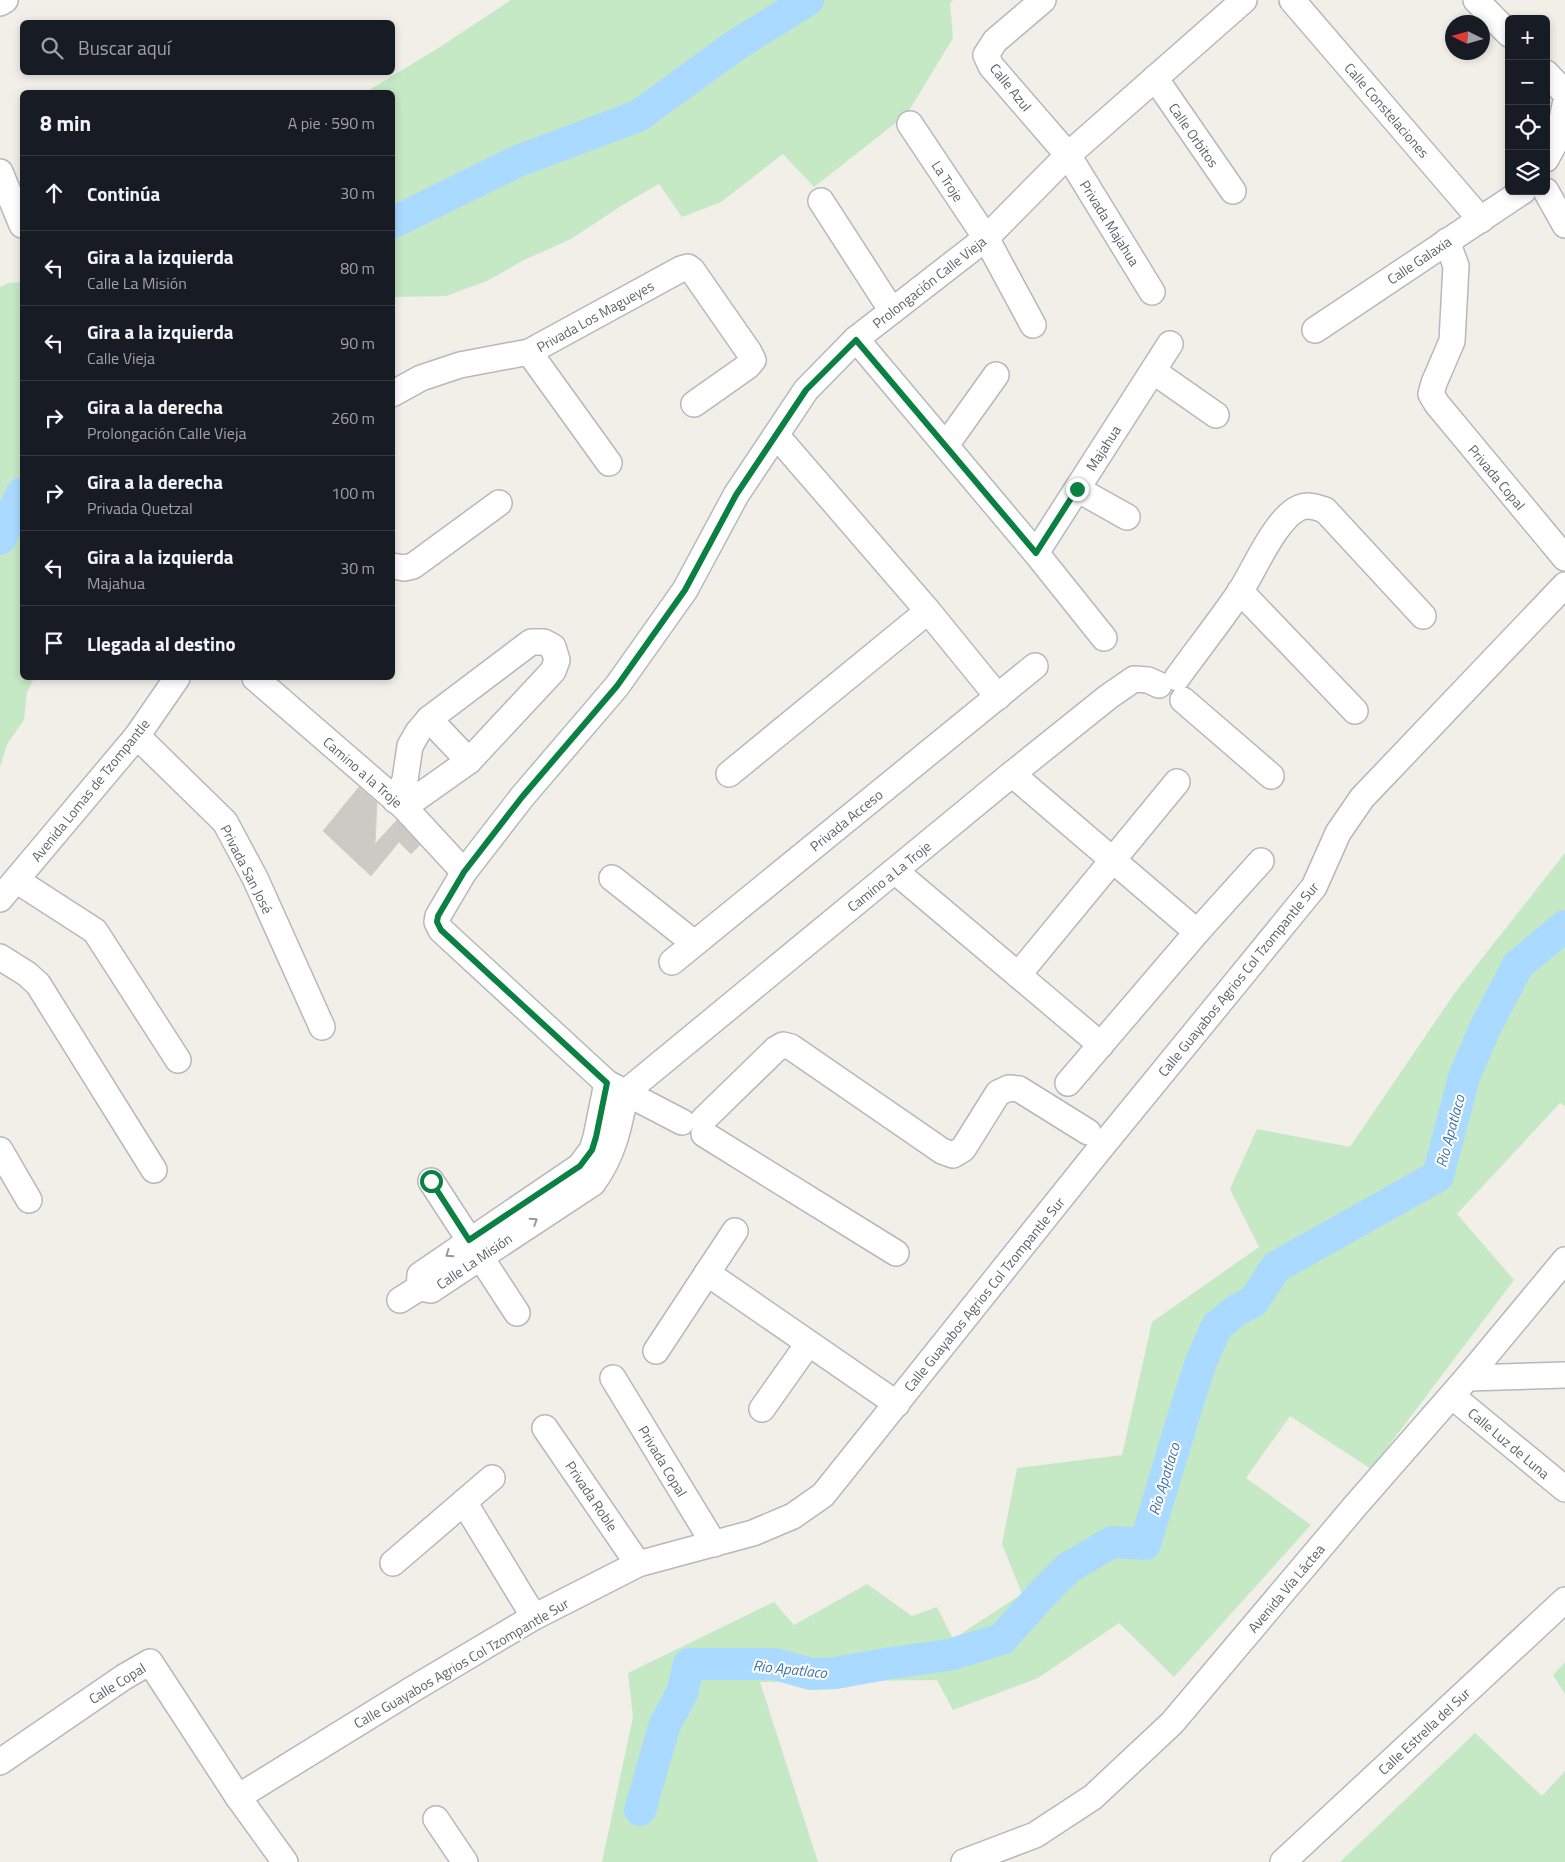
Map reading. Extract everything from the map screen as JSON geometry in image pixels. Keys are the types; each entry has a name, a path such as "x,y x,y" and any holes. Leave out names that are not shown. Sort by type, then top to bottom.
{"street":[{"path":"0,3 5,0"},
{"name":"Calle Azul","path":"1043,0 995,41 986,55 991,66 1068,155"},
{"name":"Prolongación Calle Vieja","path":"617,1088 441,930 437,922 438,916 464,872 522,797 617,686 685,590 736,495 806,390 856,340 986,238 1068,155 1244,0"},
{"name":"Calle Constelaciones","path":"1292,0 1482,220"},
{"path":"1476,0 1505,30"},
{"path":"1550,77 1565,92"},
{"name":"Calle Orbitos","path":"1154,78 1233,191"},
{"path":"1550,152 1559,135 1565,105"},
{"name":"La Troje","path":"910,124 986,238 1033,325"},
{"name":"Privada Majahua","path":"1068,155 1152,292"},
{"path":"0,172 20,220"},
{"name":"Calle Galaxia","path":"1315,330 1517,195"},
{"path":"1548,195 1565,225"},
{"path":"821,201 892,311"},
{"name":"Privada Copal","path":"1447,241 1456,266 1452,341 1431,394 1437,404 1565,558"},
{"name":"Privada Los Magueyes","path":"395,392 421,378 460,365 529,352 681,269 688,267 692,270 749,352 752,360 748,366 694,404"},
{"path":"856,340 1036,553 1104,638"},
{"name":"Majahua","path":"1036,553 1170,344"},
{"path":"529,352 609,463"},
{"path":"1153,371 1216,415"},
{"path":"946,445 996,375"},
{"path":"776,435 928,611 998,697"},
{"path":"1077,489 1127,517"},
{"path":"395,566 404,568 413,566 499,503"},
{"path":"1173,688 1240,591 1279,528 1287,517 1300,508 1312,506 1325,510 1423,616"},
{"name":"Calle Guayabos Agrios Col Tzompantle Sur","path":"238,1797 534,1617 638,1564 752,1533 793,1516 823,1495 1314,887 1338,833 1362,798 1565,586"},
{"path":"1240,591 1355,711"},
{"path":"729,774 928,611"},
{"path":"531,642 544,642 553,647 557,660 553,671 469,761 399,803 405,780 410,746 418,732 429,719 531,642"},
{"name":"Privada Acceso","path":"672,962 1035,666"},
{"name":"Camino a La Troje","path":"617,1088 895,871 1012,774 1108,697 1134,679 1148,680 1173,688 1271,776"},
{"name":"Avenida Lomas de Tzompantle","path":"8,890 137,736 176,680"},
{"name":"Camino a la Troje","path":"258,680 399,803 464,872"},
{"path":"429,719 469,761"},
{"name":"Privada San José","path":"137,736 225,822 255,878 322,1027"},
{"path":"1012,774 1197,932"},
{"path":"1018,975 1178,782"},
{"path":"1068,1083 1197,932 1262,860"},
{"path":"895,871 1101,1045"},
{"path":"612,878 694,943"},
{"path":"8,890 94,931 178,1060"},
{"path":"0,957 27,974 38,984 154,1170"},
{"path":"696,1125 776,1049 783,1045 790,1047 942,1151 953,1155 963,1149 998,1094 1009,1088 1020,1089 1088,1132"},
{"path":"617,1088 696,1125 896,1254"},
{"name":"Calle La Misión","path":"409,1294 420,1275 475,1248 580,1166 600,1156 614,1146 617,1088"},
{"path":"0,1150 29,1200"},
{"path":"431,1181 517,1313"},
{"path":"656,1352 735,1231"},
{"name":"Avenida Vía Láctea","path":"964,1862 1035,1835 1093,1797 1172,1723 1356,1505 1460,1387 1565,1260"},
{"path":"707,1273 898,1404"},
{"path":"762,1410 808,1344"},
{"path":"1460,1387 1565,1375"},
{"name":"Privada Copal","path":"613,1378 714,1544"},
{"name":"Calle Luz de Luna","path":"1460,1387 1565,1490"},
{"name":"Privada Roble","path":"545,1428 638,1564"},
{"path":"393,1563 492,1478"},
{"path":"464,1502 534,1617"},
{"name":"Calle Estrella del Sur","path":"1283,1862 1565,1600"},
{"name":"Calle Copal","path":"0,1762 124,1677 150,1662 238,1797"},
{"path":"238,1797 285,1862"},
{"path":"436,1819 465,1862"}],"green space":[{"path":"511,0 953,0 950,3 953,38 907,114 814,187 783,154 721,202 682,217 659,184 624,204 571,239 524,260 487,281 446,296 395,297 395,90 369,90 440,47"},
{"path":"20,282 20,680 33,680 27,692 24,720 7,744 0,767 0,287 8,283"},
{"path":"1565,853 1565,1106 1560,1103 1457,1214 1514,1280 1371,1469 1290,1416 1246,1478 1311,1525 1174,1677 1119,1623 1038,1678 953,1710 937,1680 760,1682 818,1862 602,1862 633,1717 628,1673 774,1602 794,1625 867,1584 912,1616 937,1607 953,1639 1022,1594 1002,1544 1017,1468 1122,1455 1152,1322 1259,1247 1230,1189 1257,1129 1350,1147 1454,994"},
{"path":"1565,1662 1565,1694 1553,1675"},
{"path":"1475,1733 1542,1796 1565,1771 1565,1862 1340,1862"}],"building":[{"path":"359,787 377,803 375,844 397,820 420,845 411,854 399,842 371,876 323,831"}],"waterway":[{"path":"395,222 518,161 638,116 736,45 808,0"},
{"path":"0,539 20,497"},
{"name":"Rio Apatlaco","path":"640,1810 665,1724 682,1693 689,1664 775,1664 811,1674 836,1673 949,1655 1002,1639 1068,1568 1112,1542 1145,1544 1201,1362 1217,1326 1237,1310 1253,1302 1276,1267 1438,1176 1464,1077 1486,1026 1518,965 1565,926"}],"route":[{"path":"431,1181 469,1240 580,1166 592,1150 604,1106 607,1083 441,930 437,922 438,916 464,872 522,797 617,686 685,590 736,495 806,390 856,340 1036,553 1077,489"}]}
